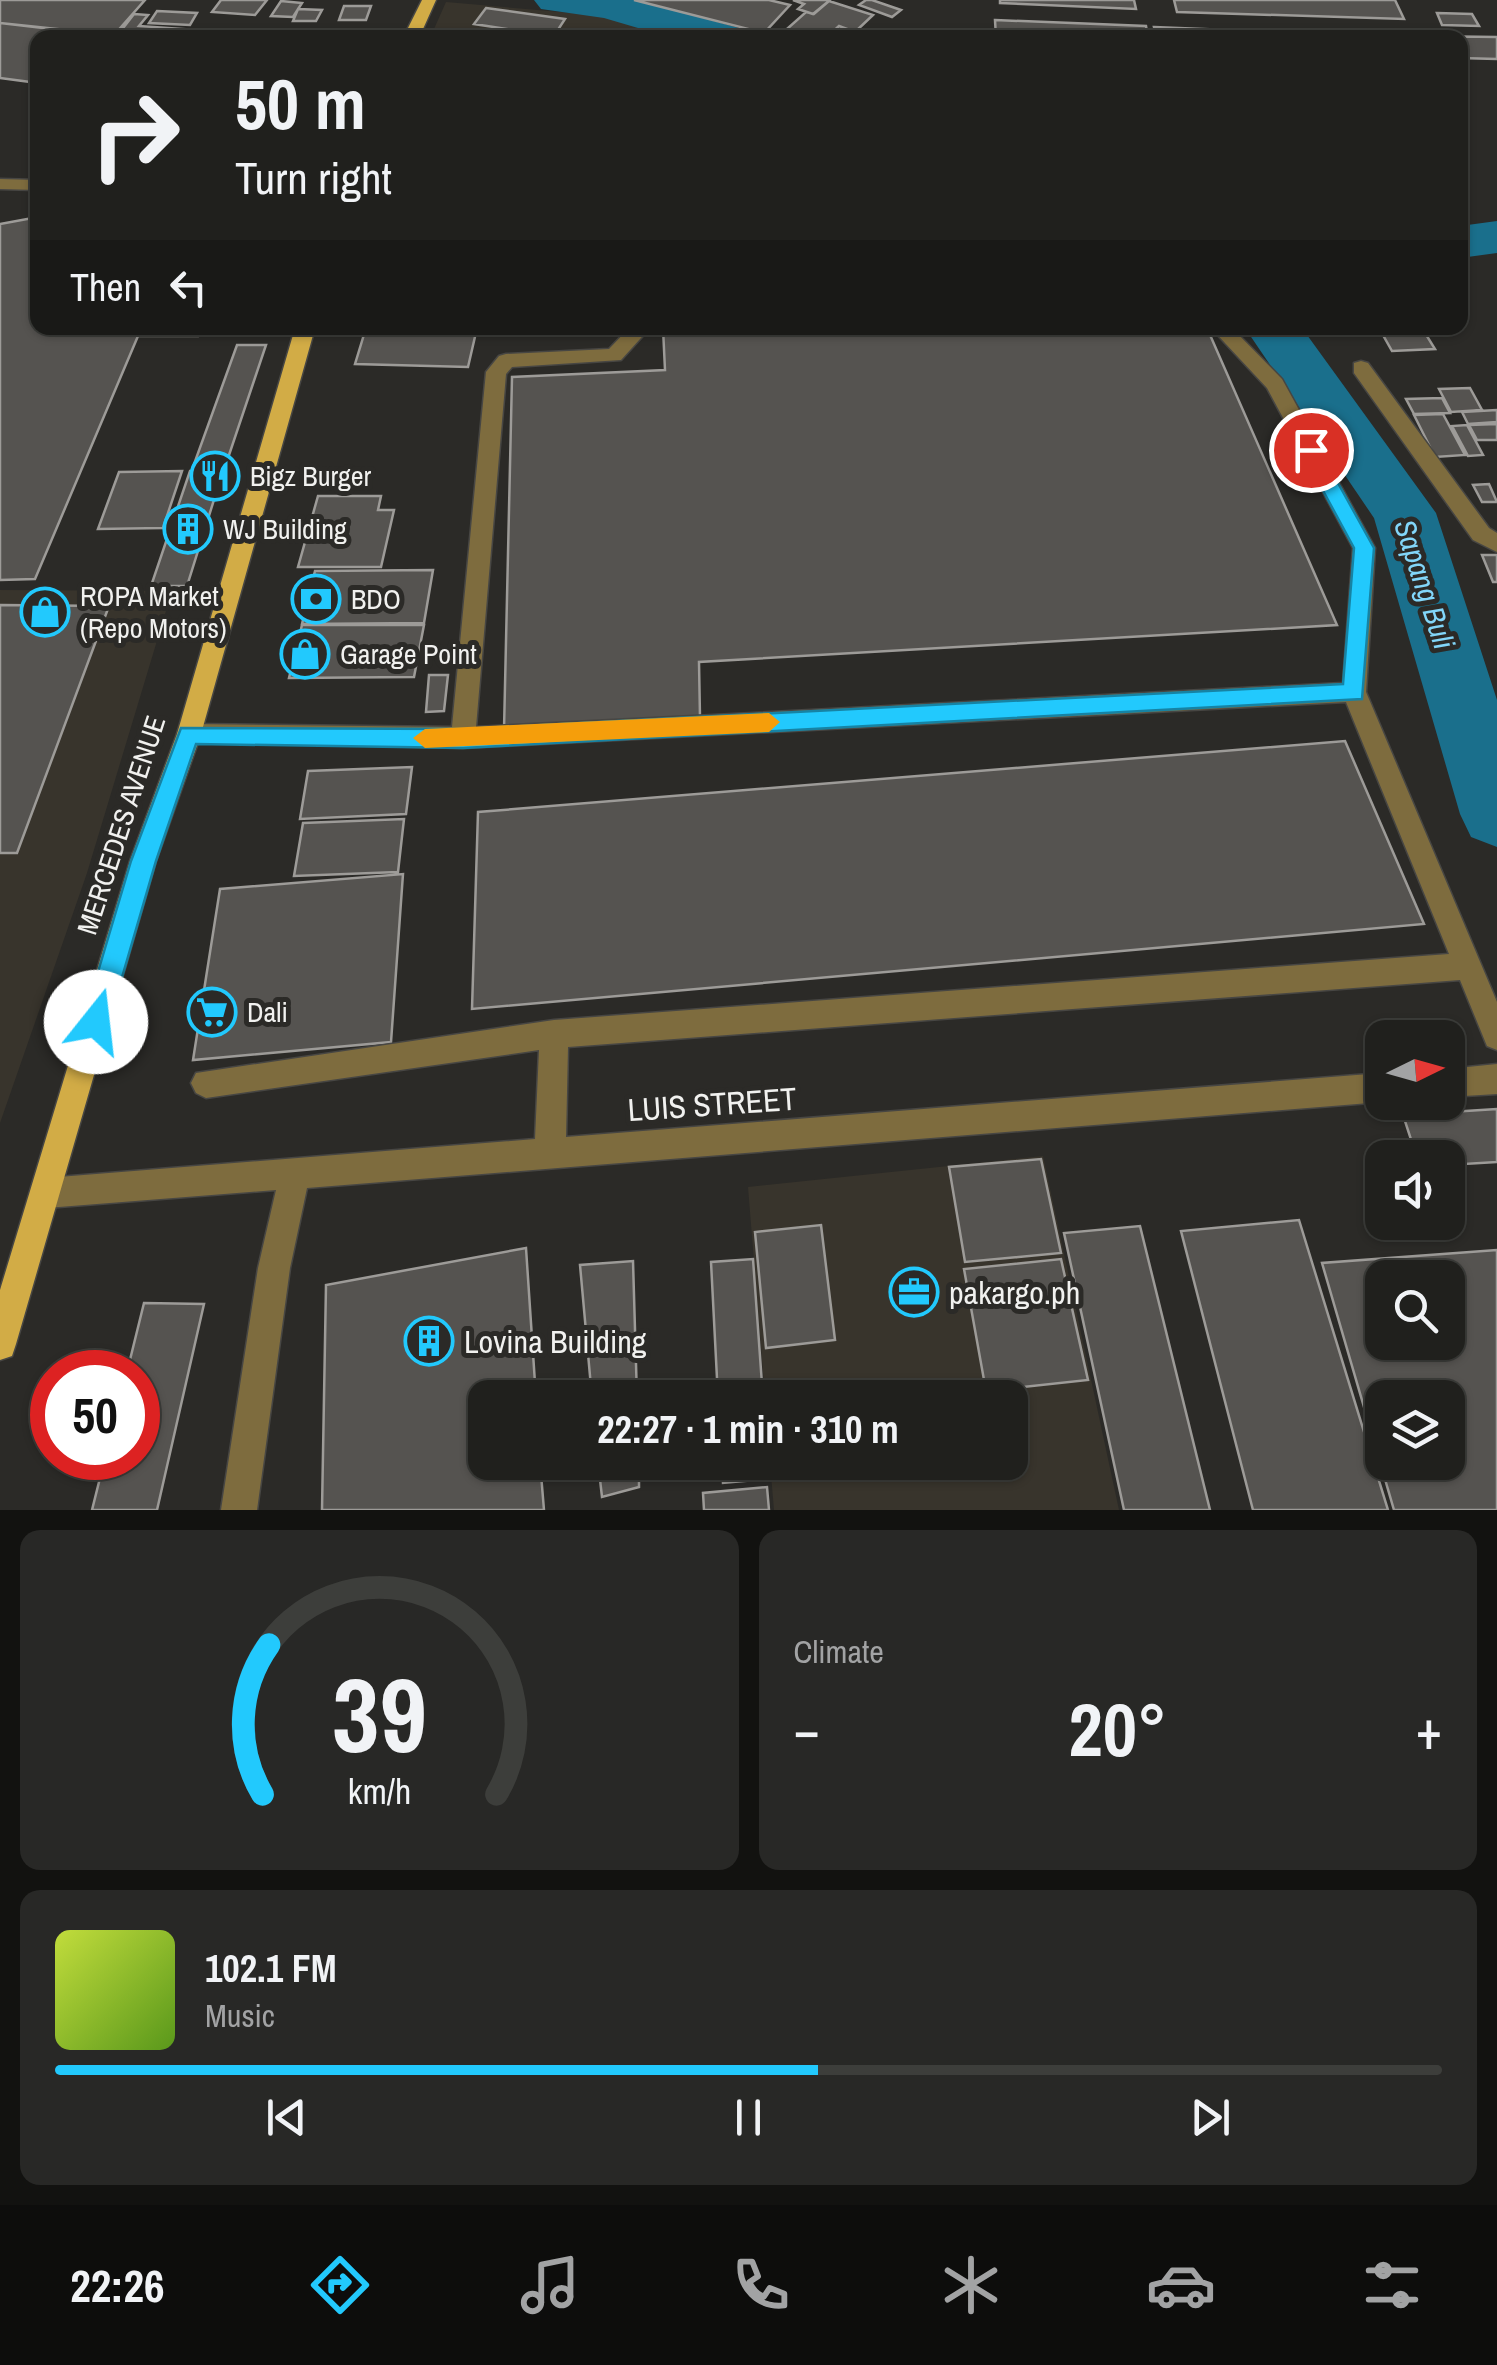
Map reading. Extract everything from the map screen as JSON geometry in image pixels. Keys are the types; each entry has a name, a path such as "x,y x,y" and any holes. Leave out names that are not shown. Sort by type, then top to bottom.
{"main road":[{"path":"414,30 429,0"},
{"name":"MERCEDES AVENUE","path":"0,1344 144,861 188,734 304,335"}],"street":[{"path":"0,184 30,185"},
{"path":"463,738 496,372 506,361 614,354 633,335"},
{"path":"1228,335 1275,384 1364,548 1354,692 1497,1036"},
{"path":"1360,368 1481,534 1497,544"},
{"path":"188,734 463,738 1354,692"},
{"path":"206,1084 554,1034 1466,966"},
{"path":"550,1152 554,1034"},
{"path":"1465,1082 1497,1079"},
{"name":"LUIS STREET","path":"46,1192 1365,1089"},
{"path":"239,1510 274,1268 295,1173"}],"shaded area":[{"path":"446,2 619,17 653,30 434,30"},
{"path":"0,590 172,591 87,873 0,1123"},
{"name":"pakargo.ph","path":"1043,1156 1119,1510 774,1510 771,1480 1028,1480 1028,1380 764,1380 748,1187"}],"building":[{"path":"0,0 145,0 118,30 66,30 0,23"},
{"path":"221,0 267,0 255,15 212,12"},
{"path":"634,0 769,0 790,5 767,30 752,30"},
{"path":"793,0 830,0 813,14 798,9 804,4"},
{"path":"866,0 901,10 892,17 859,5"},
{"path":"1134,0 1136,9 1000,3"},
{"path":"1174,0 1395,0 1404,19 1177,12"},
{"path":"281,1 302,3 293,17 271,16"},
{"path":"829,1 873,15 857,30 839,26 835,30 787,29 806,12 814,14"},
{"path":"344,6 371,6 366,20 339,20"},
{"path":"486,8 565,19 558,30 514,30 474,24"},
{"path":"298,9 322,10 316,21 293,21"},
{"path":"157,11 197,13 190,25 149,23"},
{"path":"1437,13 1472,14 1479,26 1442,25"},
{"path":"134,14 148,15 139,26 184,29 183,30 122,30"},
{"path":"995,20 1146,26 1147,30 996,30"},
{"path":"0,23 60,30 30,30 30,82 0,78"},
{"path":"1154,27 1228,30 1155,30"},
{"path":"1468,37 1497,37 1497,59 1468,58"},
{"path":"30,218 30,335 198,335 138,336 35,579 0,580 0,224"},
{"path":"364,335 475,335 468,367 355,364"},
{"path":"663,335 1210,335 1337,625 699,662 700,717 504,730 512,377 665,370"},
{"path":"1383,335 1426,335 1435,349 1392,351"},
{"path":"237,345 266,345 225,467 193,467"},
{"path":"1470,388 1482,410 1451,412 1439,389"},
{"path":"1442,398 1450,413 1414,414 1406,399"},
{"path":"1497,410 1497,422 1468,424 1462,412"},
{"path":"1443,414 1465,455 1435,457 1414,415"},
{"path":"1497,424 1497,440 1477,440 1469,425"},
{"path":"1467,425 1483,455 1468,456 1452,426"},
{"path":"182,471 163,528 98,529 119,472"},
{"name":"WJ Building","path":"190,471 223,471 187,586 151,586"},
{"path":"1489,484 1497,502 1482,502 1473,485"},
{"path":"318,496 381,496 378,510 394,510 381,567 298,567"},
{"path":"1482,555 1497,555 1497,582 1493,582"},
{"path":"433,570 424,623 302,624 315,571"},
{"path":"0,605 109,606 17,853 0,853"},
{"path":"302,625 424,625 414,677 289,678"},
{"path":"429,675 448,675 444,711 426,712"},
{"path":"1345,741 1424,924 472,1009 478,812"},
{"path":"412,767 406,814 300,819 308,771"},
{"path":"404,819 398,872 294,876 303,823"},
{"path":"403,874 391,1042 193,1060 220,889"},
{"path":"1497,1109 1497,1162 1465,1164 1465,1140 1411,1140 1405,1120 1465,1120 1465,1111"},
{"path":"1041,1159 1061,1253 965,1262 949,1167"},
{"path":"1299,1220 1365,1435 1365,1480 1379,1480 1388,1510 1253,1510 1181,1231"},
{"path":"821,1225 835,1340 766,1348 755,1232"},
{"path":"1140,1226 1210,1510 1124,1510 1064,1233"},
{"name":"Lovina Building","path":"526,1248 535,1380 468,1380 468,1480 542,1480 544,1510 322,1510 326,1285"},
{"path":"1497,1250 1497,1510 1394,1510 1385,1480 1465,1480 1465,1380 1365,1380 1365,1411 1322,1263"},
{"path":"753,1259 762,1380 717,1380 711,1262"},
{"path":"1061,1259 1088,1380 1028,1386 1028,1380 984,1380 964,1269"},
{"path":"633,1261 636,1380 590,1380 580,1265"},
{"path":"144,1303 204,1304 157,1510 92,1510 100,1480 160,1480 160,1350 132,1350"},
{"path":"600,1480 639,1480 639,1487 602,1497"},
{"path":"767,1487 769,1510 704,1510 703,1493"}],"waterway":[{"name":"Sapang Buli","path":"556,0 607,5 695,30"},
{"path":"1468,241 1497,237"},
{"name":"Sapang Buli","path":"1278,335 1404,513 1497,814"}],"slow traffic":[{"path":"425,738 769,722"}],"place":[{"name":"Bigz Burger","path":"215,476"},
{"name":"WJ Building","path":"188,529"},
{"name":"BDO","path":"316,599"},
{"name":"ROPA Market (Repo Motors)","path":"45,612"},
{"name":"Garage Point","path":"305,654"},
{"name":"Dali","path":"212,1012"},
{"name":"pakargo.ph","path":"914,1292"},
{"name":"Lovina Building","path":"429,1341"}],"route":[{"path":"96,1022 144,861 188,734 463,738 1354,692 1364,548 1311,450"}]}
